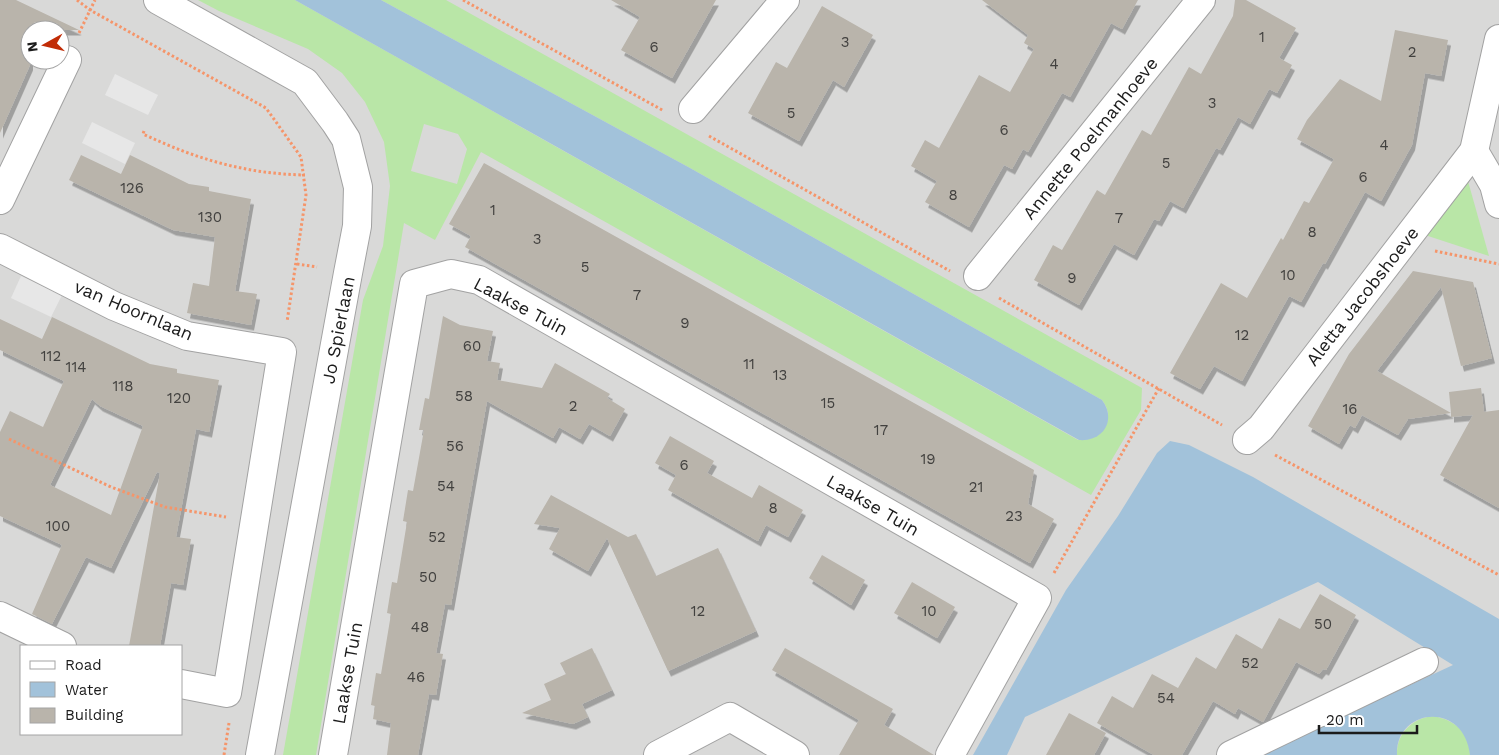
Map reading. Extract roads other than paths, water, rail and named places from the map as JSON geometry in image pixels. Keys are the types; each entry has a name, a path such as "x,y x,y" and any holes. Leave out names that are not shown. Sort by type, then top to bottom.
{"street":[{"name":"Jo Spierlaan","path":"158,0 305,82 346,139 358,187 357,226 260,755"},
{"path":"693,109 785,0"},
{"name":"Annette Poelmanhoeve","path":"978,276 1202,0"},
{"name":"Aletta Jacobshoeve","path":"1247,440 1261,428 1474,150 1499,39"},
{"path":"0,200 62,70"},
{"path":"1474,150 1494,186 1499,204"},
{"name":"van Hoornlaan","path":"0,248 114,306 187,336 282,352 227,693 182,684"},
{"name":"Laakse Tuin","path":"333,755 414,284 451,274 479,280 1037,598 950,755"},
{"path":"0,616 60,645"},
{"path":"1230,755 1424,662"},
{"path":"658,755 730,717 795,755"}],"water":[{"path":"295,0 381,0 690,168 1102,400 1108,415 1108,422 1105,428 1095,437 1079,440"},
{"path":"1170,441 1189,445 1253,477 1499,619 1499,755 1470,755 1465,737 1456,725 1444,718 1430,717 1418,720 1407,727 1399,739 1397,755 1259,755 1453,665 1318,582 1025,717 1007,755 973,755 1066,590 1118,516 1157,453"}]}
